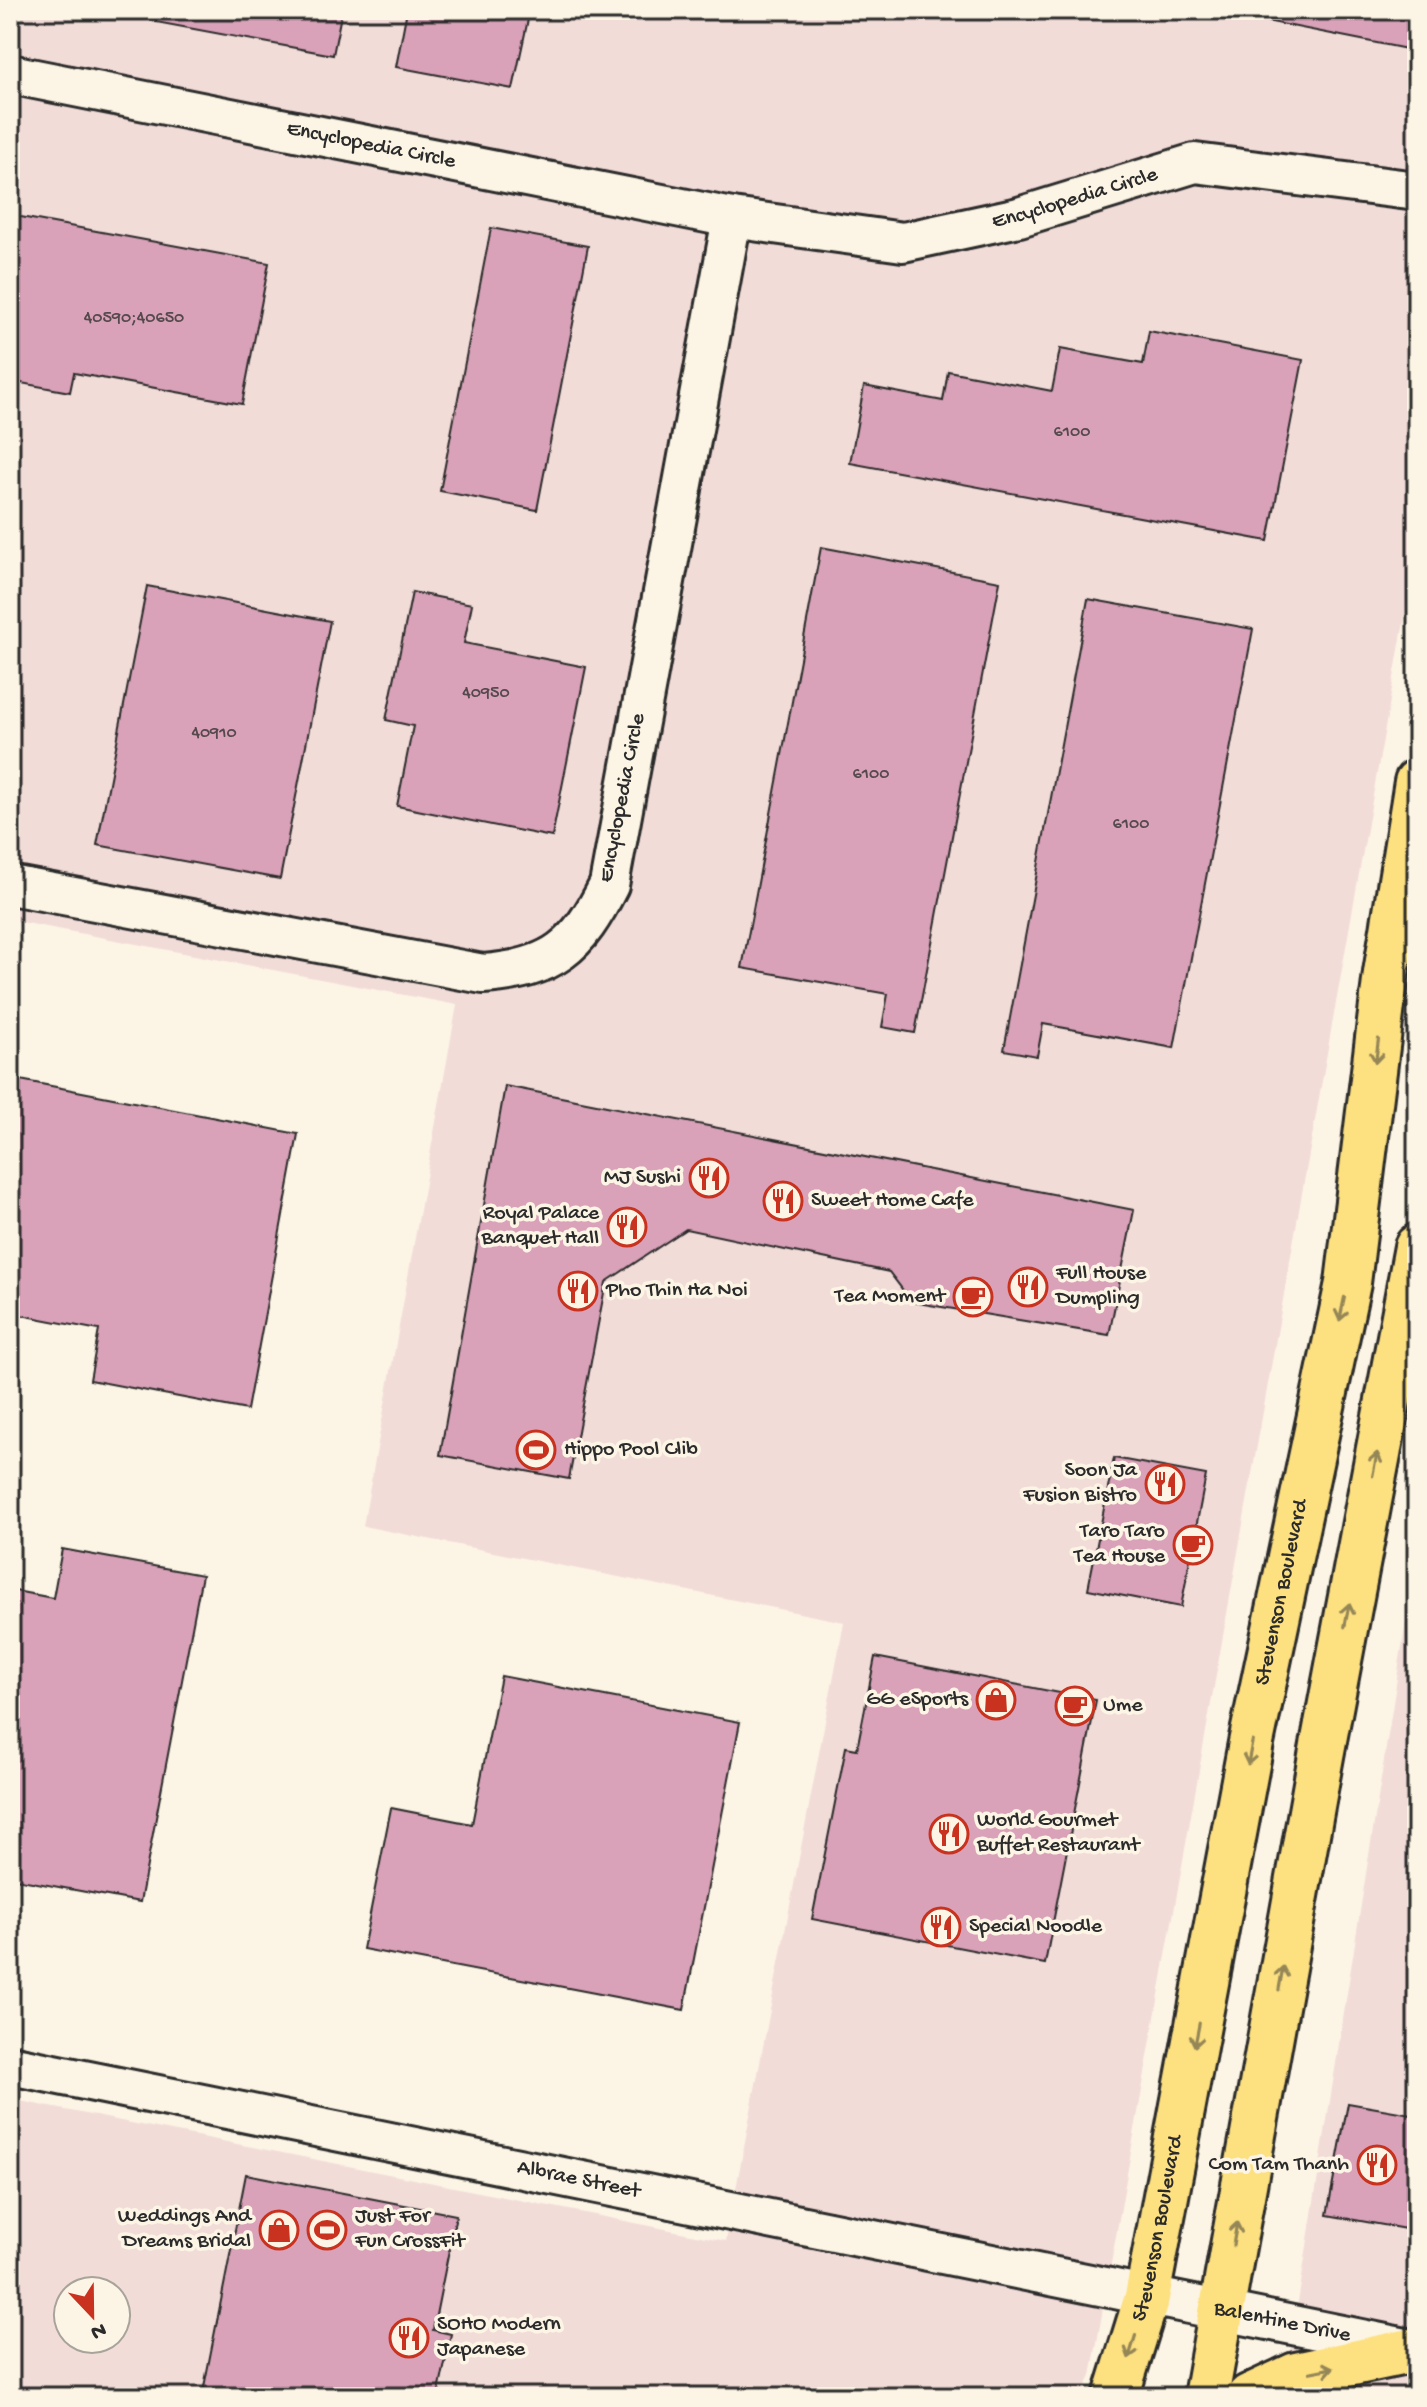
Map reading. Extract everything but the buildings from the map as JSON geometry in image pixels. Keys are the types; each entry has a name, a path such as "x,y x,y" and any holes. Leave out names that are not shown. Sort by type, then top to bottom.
{"main road":[{"name":"Stevenson Boulevard","path":"1116,2397 1147,2297 1251,1743 1348,1283 1407,977 1417,782"},
{"path":"1206,2397 1417,1247"},
{"path":"1249,2397 1296,2375 1416,2350"}],"street":[{"name":"Encyclopedia Circle","path":"10,74 732,218 903,242 1019,217 1195,163 1417,191"},
{"name":"Encyclopedia Circle","path":"10,885 483,974 518,971 558,954 589,925 609,885 732,218"},
{"name":"Albrae Street","path":"10,2065 1147,2297"},
{"name":"Balentine Drive","path":"1147,2297 1416,2350"}],"shaded area":[{"path":"10,10 1417,10 1417,549 1091,2376 1081,2397 10,2397 10,2099 726,2241 844,1622 363,1526 457,1005 10,920"},
{"path":"1417,1552 1417,2397 1283,2397"}],"place":[{"name":"MJ Sushi","path":"709,1178"},
{"name":"Sweet Home Cafe","path":"783,1201"},
{"name":"Royal Palace Banquet Hall","path":"627,1227"},
{"name":"Full House Dumpling","path":"1028,1287"},
{"name":"Pho Thin Ha Noi","path":"578,1291"},
{"name":"Tea Moment","path":"973,1297"},
{"name":"Hippo Pool Clib","path":"536,1450"},
{"name":"Soon Ja Fusion Bistro","path":"1165,1484"},
{"name":"Taro Taro Tea House","path":"1193,1545"},
{"name":"GG eSports","path":"996,1700"},
{"name":"Ume","path":"1075,1706"},
{"name":"World Gourmet Buffet Restaurant","path":"949,1834"},
{"name":"Special Noodle","path":"941,1927"},
{"name":"Com Tam Thanh","path":"1377,2165"},
{"name":"Weddings And Dreams Bridal","path":"279,2230"},
{"name":"Just For Fun CrossFit","path":"327,2230"},
{"name":"SOHO Modern Japanese","path":"409,2338"}]}
